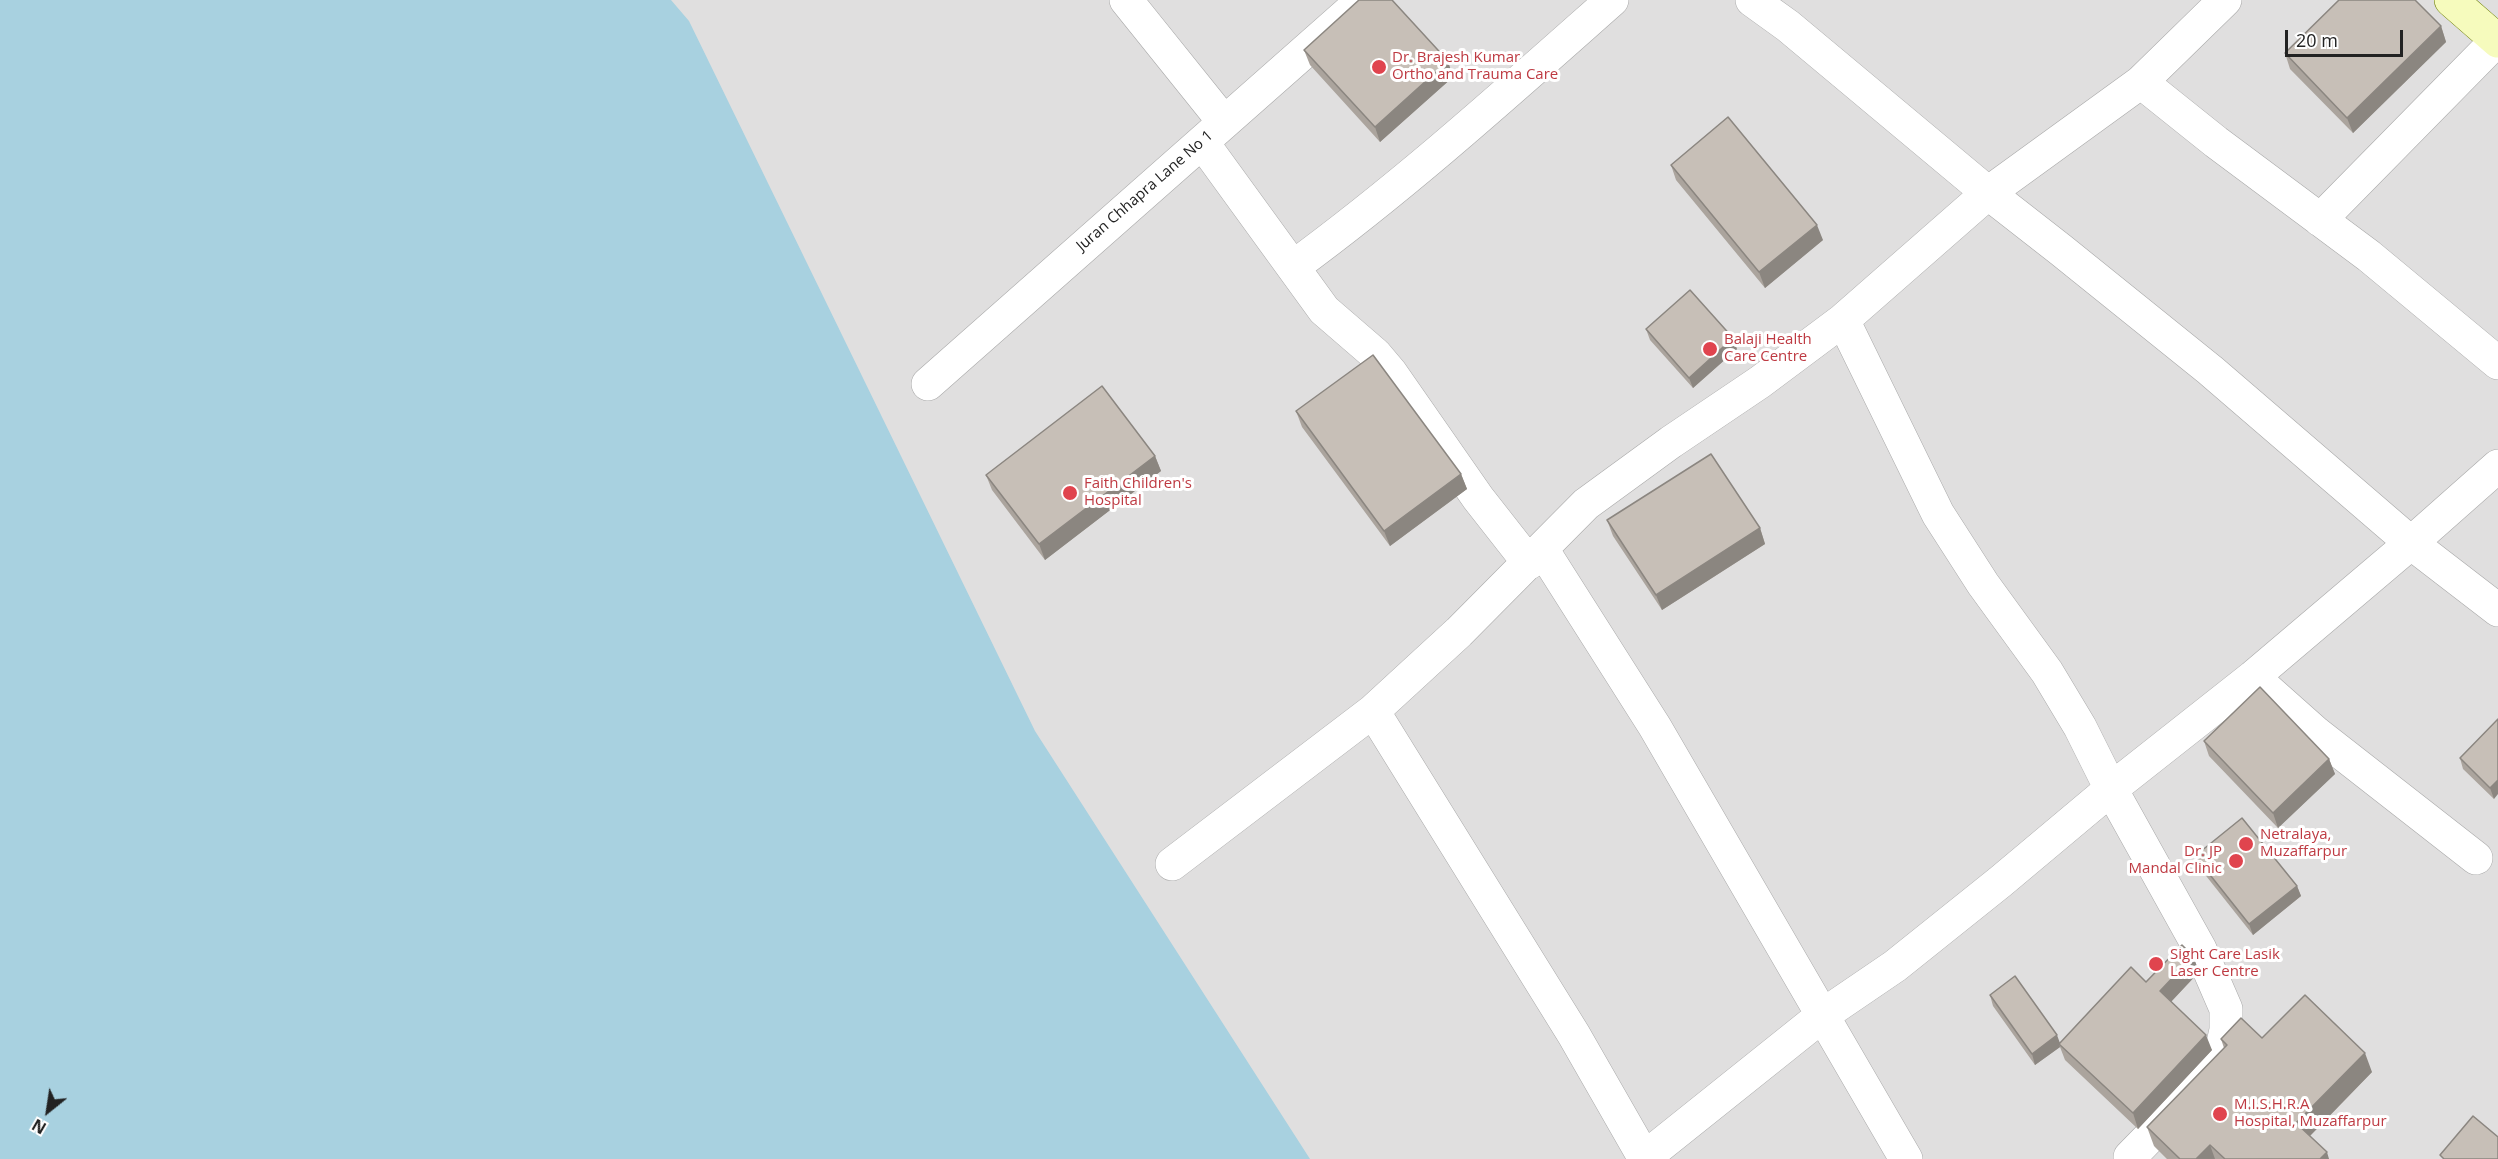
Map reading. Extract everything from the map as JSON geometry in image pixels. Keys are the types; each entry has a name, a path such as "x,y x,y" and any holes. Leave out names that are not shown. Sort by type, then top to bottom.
{"main road":[{"path":"2451,0 2498,40"}],"street":[{"path":"1126,0 1213,132 1293,267 1324,310 1375,354 1478,498 1535,556 1655,728 1906,1159"},
{"name":"Juran Chhapra Lane No 1","path":"928,384 1363,0"},
{"path":"1293,267 1357,220 1426,164 1612,0"},
{"path":"1752,0 1788,26 1988,193 2210,370 2411,543 2498,610"},
{"path":"1172,864 1372,711 1459,632 1586,504 1671,442 1760,382 1843,320 1988,193 2141,82 2225,0"},
{"path":"2320,220 2498,40"},
{"path":"2141,82 2369,256 2471,343 2498,363"},
{"path":"1843,320 1938,514 1983,584 2047,672 2080,727 2111,789 2200,949 2226,1009 2226,1030 2221,1052 2212,1072 2130,1157"},
{"path":"1372,711 1574,1035 1644,1159 1823,1015 1895,966 2111,789 2253,677 2498,466"},
{"path":"2253,677 2316,733 2476,858"}],"shaded area":[{"path":"0,0 2498,0 2498,1159 0,1159"}],"water":[{"path":"0,0 671,0 689,21 1035,731 1310,1159 0,1159"}],"building":[{"path":"1359,0 1392,0 1448,61 1375,127 1304,50"},
{"path":"2339,0 2415,0 2441,26 2347,118 2285,53"},
{"path":"1728,117 1817,225 1759,272 1671,165"},
{"path":"1690,290 1733,338 1689,378 1646,329"},
{"path":"1373,355 1461,474 1384,531 1296,411"},
{"path":"1102,386 1155,456 1039,544 986,475"},
{"path":"1711,454 1760,528 1656,595 1607,520"},
{"path":"2260,687 2329,759 2273,813 2204,741"},
{"path":"2498,719 2498,780 2490,788 2460,758"},
{"path":"2242,818 2297,886 2249,924 2195,856"},
{"path":"2182,945 2193,956 2160,991 2206,1035 2133,1113 2059,1044 2131,967 2146,982"},
{"path":"2015,976 2057,1035 2032,1054 1990,995"},
{"path":"2305,995 2365,1053 2296,1123 2327,1152 2320,1159 2225,1159 2210,1145 2196,1159 2180,1159 2147,1127 2227,1045 2221,1039 2241,1018 2262,1038"},
{"path":"2473,1116 2498,1137 2498,1159 2444,1159 2440,1155"}],"place":[{"name":"Dr. Brajesh Kumar Ortho and Trauma Care","path":"1379,67"},
{"name":"Balaji Health Care Centre","path":"1710,349"},
{"name":"Faith Children's Hospital","path":"1070,493"},
{"name":"Netralaya, Muzaffarpur","path":"2246,844"},
{"name":"Dr. JP Mandal Clinic","path":"2236,861"},
{"name":"Sight Care Lasik Laser Centre","path":"2156,964"},
{"name":"M.I.S.H.R.A Hospital, Muzaffarpur","path":"2220,1114"}]}
